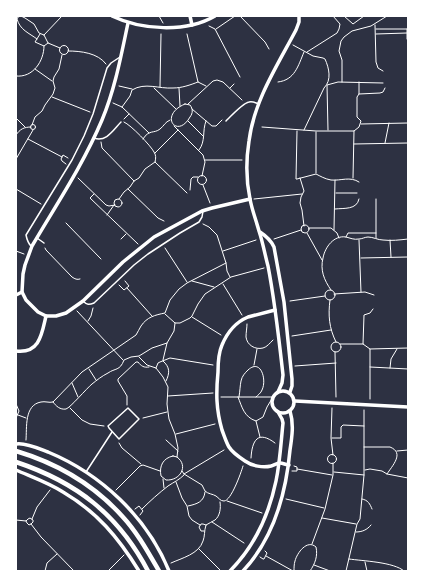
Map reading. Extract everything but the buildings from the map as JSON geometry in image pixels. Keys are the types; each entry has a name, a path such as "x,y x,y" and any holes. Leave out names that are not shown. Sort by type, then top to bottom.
{"street":[{"path":"112,16 128,23 140,26 165,27 192,25 215,16"},
{"path":"190,16 192,25"},
{"path":"230,571 249,546 266,514 272,498 279,463 283,423 272,404 273,397 278,392 282,383 283,375 268,267 260,232 250,200 247,170 250,135 259,104 299,22 299,16"},
{"path":"128,23 109,102 94,138 82,163 32,246 28,256 23,274 22,292 26,300 38,312 46,316 56,316 66,313 83,301 105,279 154,237 202,211 250,200"},
{"path":"260,232 270,240 274,247 284,302 288,336 292,379 290,392"},
{"path":"16,295 22,292"},
{"path":"275,310 246,318 230,330 225,338 219,356 216,395 217,410 229,447 245,462 260,467 279,463 289,465"},
{"path":"16,350 28,350 37,343 40,338 46,316"},
{"path":"278,392 282,390 290,392 295,402 290,411 286,413 278,412"},
{"path":"295,402 408,408"},
{"path":"243,571 261,548 273,524 282,498 289,465 292,429 290,411"},
{"path":"16,444 19,443 32,446 57,456 86,472 113,493 132,512 153,540 169,571"},
{"path":"16,452 35,458 62,470 83,482 108,502 137,534 150,553 159,571"},
{"path":"16,462 57,479 89,498 113,521 129,541 148,571"},
{"path":"16,470 62,491 94,514 108,528 127,552 138,571"}],"lane":[{"path":"32,246 28,244 26,235 72,160 84,136 93,114 107,68 121,56"},
{"path":"226,121 246,103 255,102 259,104"},
{"path":"94,138 101,140 121,122"},
{"path":"83,301 90,305 94,303 148,254 199,222 202,217 202,211"},
{"path":"37,238 44,243"},
{"path":"128,408 139,419 119,438 108,427 128,408"},
{"path":"86,472 112,432"}],"path":[{"path":"37,39 22,28 16,19 18,17 21,16 34,24 41,34 44,35 48,43 60,48 62,46 66,47 68,51 84,52 96,56 102,59 107,68"},
{"path":"44,35 62,16"},
{"path":"159,16 165,27"},
{"path":"215,29 235,16"},
{"path":"240,16 265,42 269,49"},
{"path":"307,53 337,33 340,24 333,16"},
{"path":"344,16 353,24 364,16"},
{"path":"342,82 342,60 339,51 341,41 352,31 371,26 387,16"},
{"path":"375,24 376,62 378,68 383,71"},
{"path":"209,26 215,29 240,77"},
{"path":"375,29 408,29 407,39"},
{"path":"385,34 386,29"},
{"path":"376,34 407,33"},
{"path":"41,34 35,42 44,46"},
{"path":"160,88 161,34"},
{"path":"187,34 198,82 206,87"},
{"path":"44,46 48,43"},
{"path":"289,43 313,56 323,58 326,61 329,77 304,130"},
{"path":"16,76 25,75 35,69 41,61 44,46"},
{"path":"31,127 35,117 42,111 54,91 55,88 53,81 60,69 62,55 59,52 60,48"},
{"path":"62,55 67,54 68,51"},
{"path":"278,82 289,79 293,75 305,52"},
{"path":"35,69 53,81"},
{"path":"143,139 149,133 158,130 165,123 171,120 176,110 185,104 188,104 212,81 217,80 223,82 246,103"},
{"path":"114,84 132,90 142,85 160,88 179,88 198,82"},
{"path":"326,85 342,82 383,83"},
{"path":"262,127 316,131 354,131 359,127 361,121 357,117 359,82"},
{"path":"230,88 234,84"},
{"path":"326,85 328,131"},
{"path":"152,87 176,110"},
{"path":"179,88 180,107"},
{"path":"359,94 380,93 383,92 385,88"},
{"path":"122,107 130,96 132,90"},
{"path":"51,97 93,114"},
{"path":"109,102 122,107 149,133"},
{"path":"188,104 214,127 222,120"},
{"path":"174,126 182,125 188,121 192,114 192,109"},
{"path":"129,114 121,122 128,124 143,139 154,151 155,162 187,193"},
{"path":"16,118 25,127"},
{"path":"171,120 174,126 203,155 205,160 202,176"},
{"path":"188,121 203,136"},
{"path":"199,150 202,145 206,121"},
{"path":"385,143 389,123"},
{"path":"360,124 408,123"},
{"path":"16,159 36,127 32,125"},
{"path":"16,134 25,127 31,127"},
{"path":"155,153 178,130"},
{"path":"297,130 296,179 316,174 335,180 350,178 359,182"},
{"path":"316,131 316,174"},
{"path":"353,179 354,131"},
{"path":"28,139 62,157 63,155 72,160"},
{"path":"101,140 102,148 134,181"},
{"path":"354,144 408,143"},
{"path":"62,157 61,160 69,165"},
{"path":"205,160 248,160"},
{"path":"107,215 115,204 115,200 119,199 134,181 139,178 145,169 155,162"},
{"path":"74,174 106,205 112,206 115,204 118,207 121,206 122,202 119,199"},
{"path":"190,190 192,179 202,176"},
{"path":"202,176 205,177 206,180 203,184"},
{"path":"198,178 198,182 203,184 212,208"},
{"path":"270,240 302,230 302,227 304,226 300,203 304,188 300,178"},
{"path":"334,230 335,180"},
{"path":"16,189 44,206"},
{"path":"128,189 158,218 164,221"},
{"path":"335,193 357,193"},
{"path":"94,194 90,198 141,247"},
{"path":"250,200 302,194"},
{"path":"335,209 356,206 359,199"},
{"path":"376,199 376,239"},
{"path":"199,222 209,227 218,235 227,271 231,277"},
{"path":"66,223 101,259"},
{"path":"304,226 307,225 309,228 329,227 334,230 339,238"},
{"path":"307,233 309,232 309,228"},
{"path":"302,230 303,232 307,233 322,261"},
{"path":"346,237 348,233 376,233"},
{"path":"121,239 127,234"},
{"path":"334,294 324,280 322,261 324,252 328,245 332,242 339,238 346,237 359,239 368,237 381,240 408,239"},
{"path":"222,252 261,238"},
{"path":"359,239 361,292"},
{"path":"390,240 391,258"},
{"path":"163,244 187,283"},
{"path":"45,246 46,250 74,279 80,279"},
{"path":"16,250 28,256"},
{"path":"360,258 408,257"},
{"path":"165,313 173,296 179,289 187,283 226,263"},
{"path":"165,313 175,323 184,322 192,316 201,299 210,290 231,277 268,267"},
{"path":"121,277 129,285 127,288 153,316"},
{"path":"191,281 215,287"},
{"path":"116,282 124,290 127,288"},
{"path":"222,283 246,318 246,335 252,347 262,348 267,346 278,336"},
{"path":"325,296 326,291 330,290"},
{"path":"334,294 365,292 374,295"},
{"path":"334,294 333,298 330,300 329,315 331,330 336,342 340,344 363,344 370,349 408,348"},
{"path":"284,302 325,296 330,300"},
{"path":"87,322 93,310 94,303"},
{"path":"74,308 124,360"},
{"path":"363,344 364,314 370,313 373,309"},
{"path":"26,445 27,418 32,406 41,402 53,402 76,377 136,334 144,322 153,316 165,313"},
{"path":"192,316 225,338"},
{"path":"162,360 175,323"},
{"path":"288,336 331,330"},
{"path":"336,342 332,343 331,346 331,349 336,352"},
{"path":"53,402 60,409 70,408 97,380 110,371 114,371 119,368 124,360 139,356 152,348 167,343"},
{"path":"312,544 325,508 333,475 333,464 337,459 335,455 333,455 332,438 336,352 340,348 340,344"},
{"path":"257,348 254,366 249,369 242,379 239,397 247,416 256,420 263,417 273,397"},
{"path":"390,368 391,360 397,348"},
{"path":"370,349 370,405"},
{"path":"139,356 147,365 156,368 168,387 168,412 175,434 178,451 177,456 182,463 183,468 180,475 177,477 171,480 166,480 163,478"},
{"path":"156,368 158,363 162,360 170,358 218,366"},
{"path":"162,360 167,365 169,371 168,377 165,381"},
{"path":"128,408 127,396 118,379 136,362 144,367 150,366"},
{"path":"291,366 336,363"},
{"path":"254,366 260,369 264,375 263,389 256,397"},
{"path":"370,367 408,370"},
{"path":"89,368 97,380"},
{"path":"71,383 79,397"},
{"path":"167,396 216,395 273,397"},
{"path":"16,404 18,407 18,415 16,418"},
{"path":"346,571 357,524 360,519 364,475 364,405"},
{"path":"70,408 82,420 90,424 108,427"},
{"path":"139,419 168,412"},
{"path":"18,415 27,418"},
{"path":"256,420 260,438"},
{"path":"175,434 220,423"},
{"path":"332,438 341,438 341,427 343,425 364,426"},
{"path":"119,438 122,448 142,465 160,472"},
{"path":"251,464 252,446 260,438 269,438 280,447"},
{"path":"166,440 178,451"},
{"path":"142,509 164,489 176,482 184,474 229,447"},
{"path":"364,447 394,448 397,459 387,474"},
{"path":"396,452 408,450"},
{"path":"333,455 329,456 328,458 329,462 333,464"},
{"path":"164,489 163,478 160,472 162,465 166,459 177,456"},
{"path":"227,501 245,462"},
{"path":"113,493 138,467 142,465"},
{"path":"289,465 297,466 297,469"},
{"path":"288,470 297,471 297,469 333,475"},
{"path":"364,471 370,469 408,478"},
{"path":"182,471 202,486 205,491 216,496 223,502 227,501 266,514"},
{"path":"333,472 364,475"},
{"path":"176,482 182,498 187,506 189,516 200,525 206,525 214,520 218,515 220,500"},
{"path":"31,524 33,522 32,519 34,513 40,501 53,486"},
{"path":"187,506 201,501 205,491"},
{"path":"282,498 325,508"},
{"path":"362,499 370,503 372,509"},
{"path":"132,512 138,506 142,509"},
{"path":"137,518 144,512 142,509"},
{"path":"322,518 357,524"},
{"path":"16,520 26,521 28,519 32,519"},
{"path":"26,521 28,524 31,524 74,571"},
{"path":"212,522 249,546"},
{"path":"200,525 199,529 205,531"},
{"path":"167,565 199,549 203,541 206,525"},
{"path":"355,532 365,530 371,525"},
{"path":"261,548 267,553 266,556 294,571 295,562 299,553 305,546 312,544"},
{"path":"310,571 316,558 317,549 312,544"},
{"path":"199,549 221,571"},
{"path":"108,571 127,552"},
{"path":"45,571 46,563 57,553"},
{"path":"256,555 264,559 266,556"},
{"path":"348,559 391,565 404,571"},
{"path":"365,561 367,571"},
{"path":"313,565 330,571"}]}
